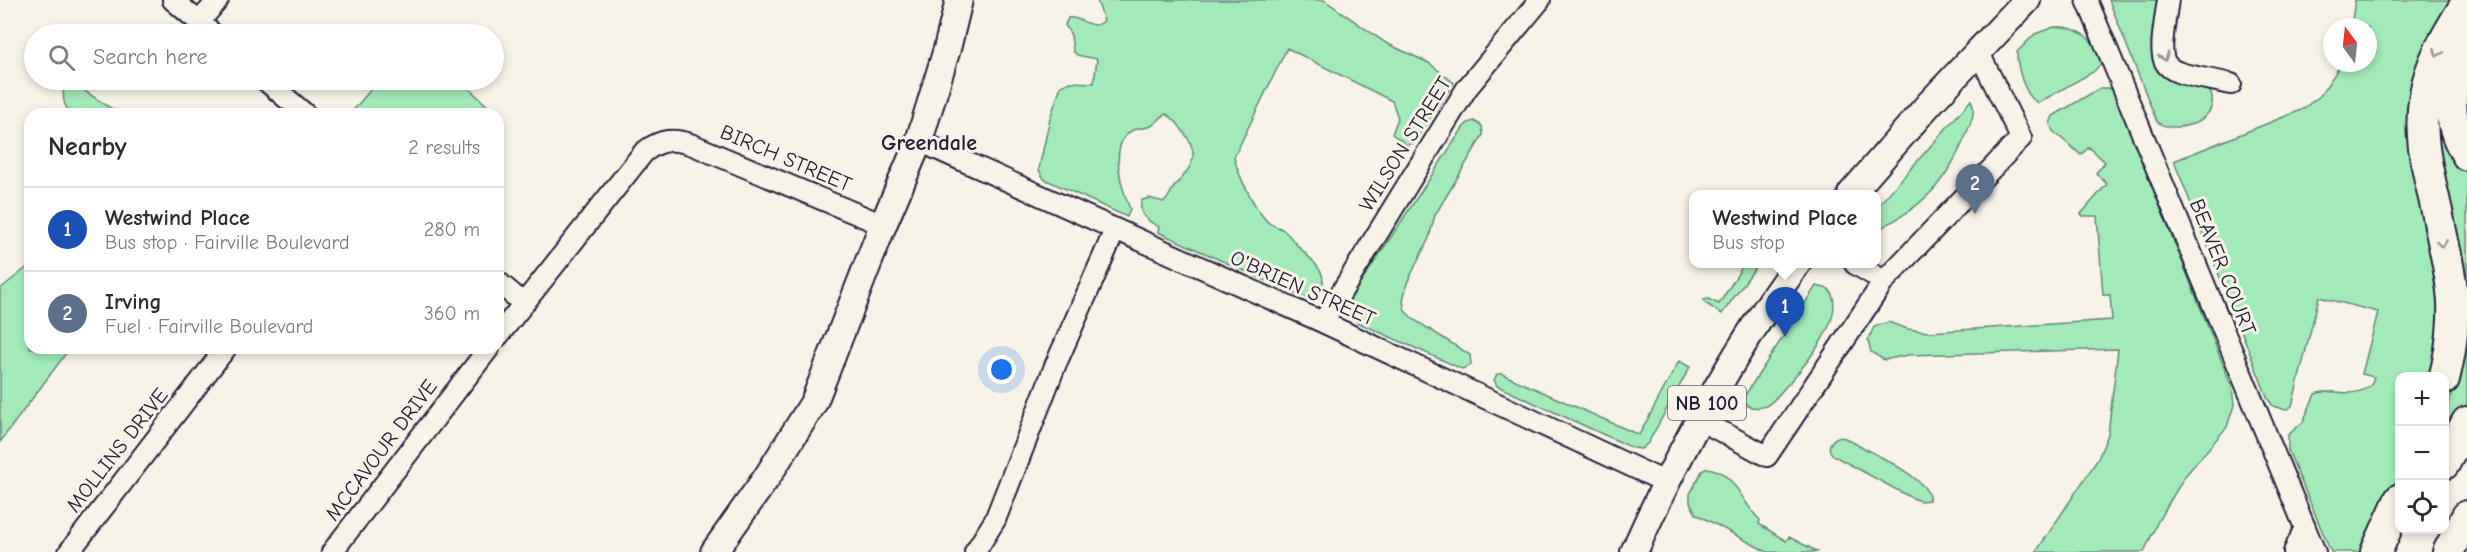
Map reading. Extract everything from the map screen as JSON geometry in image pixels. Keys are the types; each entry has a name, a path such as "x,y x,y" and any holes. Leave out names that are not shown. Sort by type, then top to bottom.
{"highway":[{"path":"2446,372 2454,318 2452,294 2427,174 2423,114 2425,93 2441,44 2467,2"},
{"path":"2467,46 2455,69 2451,103 2456,133 2467,155"},
{"path":"2449,456 2467,422"},
{"path":"2376,552 2395,510"},
{"path":"2448,552 2467,516"},
{"path":"2398,552 2407,534"}],"main road":[{"path":"714,552 767,477 814,402 883,225 919,141 947,49 959,0"},
{"path":"1855,190 1978,51 2028,0"},
{"name":"NB 100","path":"1635,552 1665,482 1698,419 1742,343 1794,268"}],"street":[{"path":"173,0 201,24"},
{"path":"208,24 218,0"},
{"name":"WILSON STREET","path":"1323,322 1467,88 1540,0"},
{"name":"BEAVER COURT","path":"2087,0 2315,552"},
{"path":"2168,0 2161,45 2161,56 2165,66 2174,71 2231,84"},
{"path":"1698,419 1767,456 1884,281 2021,138 1978,51"},
{"path":"276,90 297,108"},
{"name":"BIRCH STREET","path":"523,303 644,152 655,144 669,140 693,145 883,225"},
{"name":"O'BRIEN STREET","path":"919,141 1323,322 1665,482"},
{"path":"975,552 995,519 1055,366 1115,230"},
{"path":"1862,268 1884,281"},
{"path":"504,287 523,303 504,328"},
{"name":"MOLLINS DRIVE","path":"69,552 221,354"},
{"name":"MCCAVOUR DRIVE","path":"332,552 484,354"},
{"path":"2294,552 2305,527"}],"green space":[{"path":"1097,0 1324,0 1386,43 1429,63 1454,83 1413,143 1407,145 1392,134 1398,118 1392,101 1287,48 1234,157 1248,192 1264,218 1282,229 1319,269 1323,281 1316,295 1307,297 1298,295 1158,232 1159,227 1144,216 1141,210 1142,200 1149,198 1164,202 1186,173 1192,161 1192,147 1189,140 1176,121 1166,114 1151,126 1133,130 1125,136 1120,145 1119,167 1123,190 1130,209 1127,217 1044,179 1039,170 1040,164 1050,118 1061,86 1070,82 1094,83 1097,59 1077,55 1073,51 1071,35 1065,25 1068,18 1095,25 1104,21"},
{"path":"2109,0 2161,0 2154,39 2154,59 2162,73 2208,88 2212,98 2211,108 2198,122 2176,127 2157,122"},
{"path":"2355,0 2458,0 2429,51 2440,268 2438,372 2395,372 2395,493 2371,552 2331,552 2288,450 2288,435 2303,422 2315,394 2330,391 2357,392 2371,385 2374,377 2362,374 2378,312 2319,297 2292,406 2286,410 2273,406 2268,399 2174,161 2301,110 2320,96 2336,72 2377,72 2377,18 2352,18"},
{"path":"2054,27 2070,29 2085,36 2096,48 2101,64 2093,72 2038,103 2025,88 2018,65 2017,52 2035,34"},
{"path":"2100,88 2109,88 2114,91 2232,387 2234,405 2227,427 2185,476 2158,521 2144,552 2036,552 2098,459 2108,434 2118,349 1908,355 1884,360 1871,352 1868,340 1874,327 1888,322 1908,329 1928,332 2112,320 2110,295 2103,295 2097,216 2081,214 2107,184 2096,173 2105,162 2089,147 2081,155 2053,131 2050,124 2053,116"},
{"path":"64,90 84,90 111,108 67,108"},
{"path":"370,90 471,90 490,108 355,108"},
{"path":"1971,100 1973,113 1966,135 1950,167 1932,192 1908,212 1881,228 1881,202"},
{"path":"2442,114 2467,169 2467,408 2449,428 2449,402 2453,389 2429,121"},
{"path":"1474,121 1482,126 1483,135 1435,215 1429,238 1407,283 1403,301 1405,311 1413,319 1470,355 1471,365 1462,369 1357,322 1349,307 1352,296 1463,128"},
{"path":"1742,268 1755,268 1722,314 1704,300 1708,299 1719,304"},
{"path":"24,270 24,354 66,354 0,442 0,289"},
{"path":"1816,286 1829,289 1833,300 1833,312 1822,339 1805,364 1772,401 1762,407 1748,406 1742,400"},
{"path":"1679,361 1690,367 1648,443 1641,449 1633,448 1497,386 1494,380 1497,374 1502,374 1639,435"},
{"path":"1838,437 1845,438 1880,456 1909,474 1927,492 1929,500 1920,501 1910,497 1834,456 1830,451 1830,445"},
{"path":"1707,468 1725,475 1760,520 1759,524 1786,541 1789,537 1818,552 1767,552 1696,514 1690,502 1690,494 1702,471"}],"place":[{"name":"Irving","path":"1975,214"},
{"name":"Westwind Place","path":"1785,337"}],"district":[{"name":"Greendale","path":"929,143"}]}
